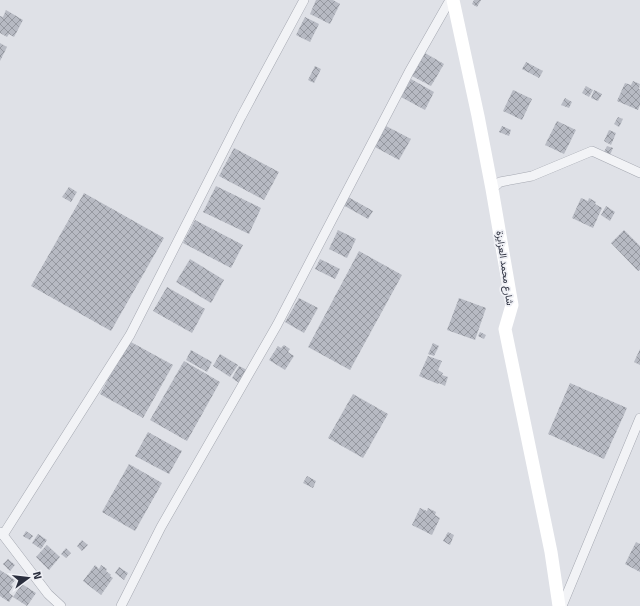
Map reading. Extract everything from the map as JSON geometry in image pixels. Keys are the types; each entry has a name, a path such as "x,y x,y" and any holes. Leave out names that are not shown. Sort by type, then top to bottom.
{"main road":[{"name":"شارع محمد العزايزة","path":"453,0 492,189 512,305 505,329 549,544 560,606"}],"street":[{"path":"61,606 48,594 1,534 130,335 304,0"},
{"path":"121,606 160,527 277,325 409,72 450,0"},
{"path":"492,189 500,182 532,176 592,151 640,173"},
{"path":"560,606 640,418"}],"building":[{"path":"316,0 333,0 340,4 330,24 310,14"},
{"path":"474,0 481,0 477,7 472,4"},
{"path":"6,10 23,20 14,37 9,34 7,37 0,33 0,16 3,17"},
{"path":"305,17 319,24 310,42 296,35"},
{"path":"0,43 7,47 0,61"},
{"path":"425,53 444,64 431,86 412,76"},
{"path":"526,62 543,71 539,78 522,69"},
{"path":"315,66 321,69 314,83 308,80"},
{"path":"411,79 434,92 425,110 401,97"},
{"path":"633,81 640,84 640,105 638,110 617,101 625,83 631,85"},
{"path":"586,86 593,90 589,97 582,93"},
{"path":"513,90 532,99 522,120 503,111"},
{"path":"594,90 602,94 598,101 591,98"},
{"path":"565,98 572,102 569,108 561,105"},
{"path":"618,117 623,119 619,127 614,124"},
{"path":"557,121 576,130 564,154 545,145"},
{"path":"386,126 411,139 399,160 375,147"},
{"path":"502,126 511,130 509,136 499,132"},
{"path":"609,130 616,133 611,145 604,141"},
{"path":"607,146 613,148 610,155 604,152"},
{"path":"234,148 279,172 264,200 219,176"},
{"path":"216,186 261,208 249,234 203,212"},
{"path":"69,187 77,192 71,202 62,197"},
{"path":"84,193 164,238 111,331 31,286"},
{"path":"348,197 373,211 368,219 343,205"},
{"path":"581,198 588,201 589,198 602,208 593,228 572,218"},
{"path":"606,206 615,212 610,221 601,215"},
{"path":"195,220 243,245 231,268 183,243"},
{"path":"338,230 356,239 347,258 329,249"},
{"path":"624,230 640,246 640,270 638,271 611,243"},
{"path":"359,251 402,275 350,370 308,347"},
{"path":"190,259 224,280 211,303 176,282"},
{"path":"320,259 340,269 335,279 315,269"},
{"path":"167,287 205,309 192,333 153,311"},
{"path":"299,298 318,308 304,333 285,322"},
{"path":"459,298 486,308 475,340 447,330"},
{"path":"480,332 486,335 484,339 478,336"},
{"path":"129,341 173,365 143,418 100,394"},
{"path":"433,343 439,346 434,356 428,354"},
{"path":"284,345 290,349 288,352 294,356 285,370 269,360 278,346 281,348"},
{"path":"640,349 640,365 634,362"},
{"path":"191,350 212,362 207,372 186,360"},
{"path":"220,354 238,365 230,377 213,366"},
{"path":"428,356 442,361 438,370 443,373 442,375 448,377 445,386 419,376"},
{"path":"184,361 220,382 187,441 150,420"},
{"path":"239,366 247,370 239,383 232,378"},
{"path":"570,383 627,408 604,459 548,434"},
{"path":"353,394 388,414 363,458 328,438"},
{"path":"148,432 182,451 169,474 135,456"},
{"path":"129,464 162,483 135,531 102,512"},
{"path":"307,476 316,481 313,488 303,483"},
{"path":"420,508 427,511 428,508 436,512 435,515 440,518 432,535 412,525"},
{"path":"26,531 33,536 30,540 23,536"},
{"path":"448,532 454,535 450,545 443,541"},
{"path":"38,534 47,540 41,549 32,543"},
{"path":"82,540 88,545 82,551 77,546"},
{"path":"636,542 640,544 640,572 625,564"},
{"path":"47,545 60,557 49,570 36,557"},
{"path":"66,548 71,553 66,558 61,554"},
{"path":"8,559 15,565 10,571 3,564"},
{"path":"95,565 99,569 101,565 107,569 106,571 113,578 101,595 83,581"},
{"path":"119,567 128,573 124,580 115,573"},
{"path":"0,570 15,580 11,585 13,586 9,593 13,596 9,602 0,596"},
{"path":"22,584 36,593 27,606 13,597"}]}
